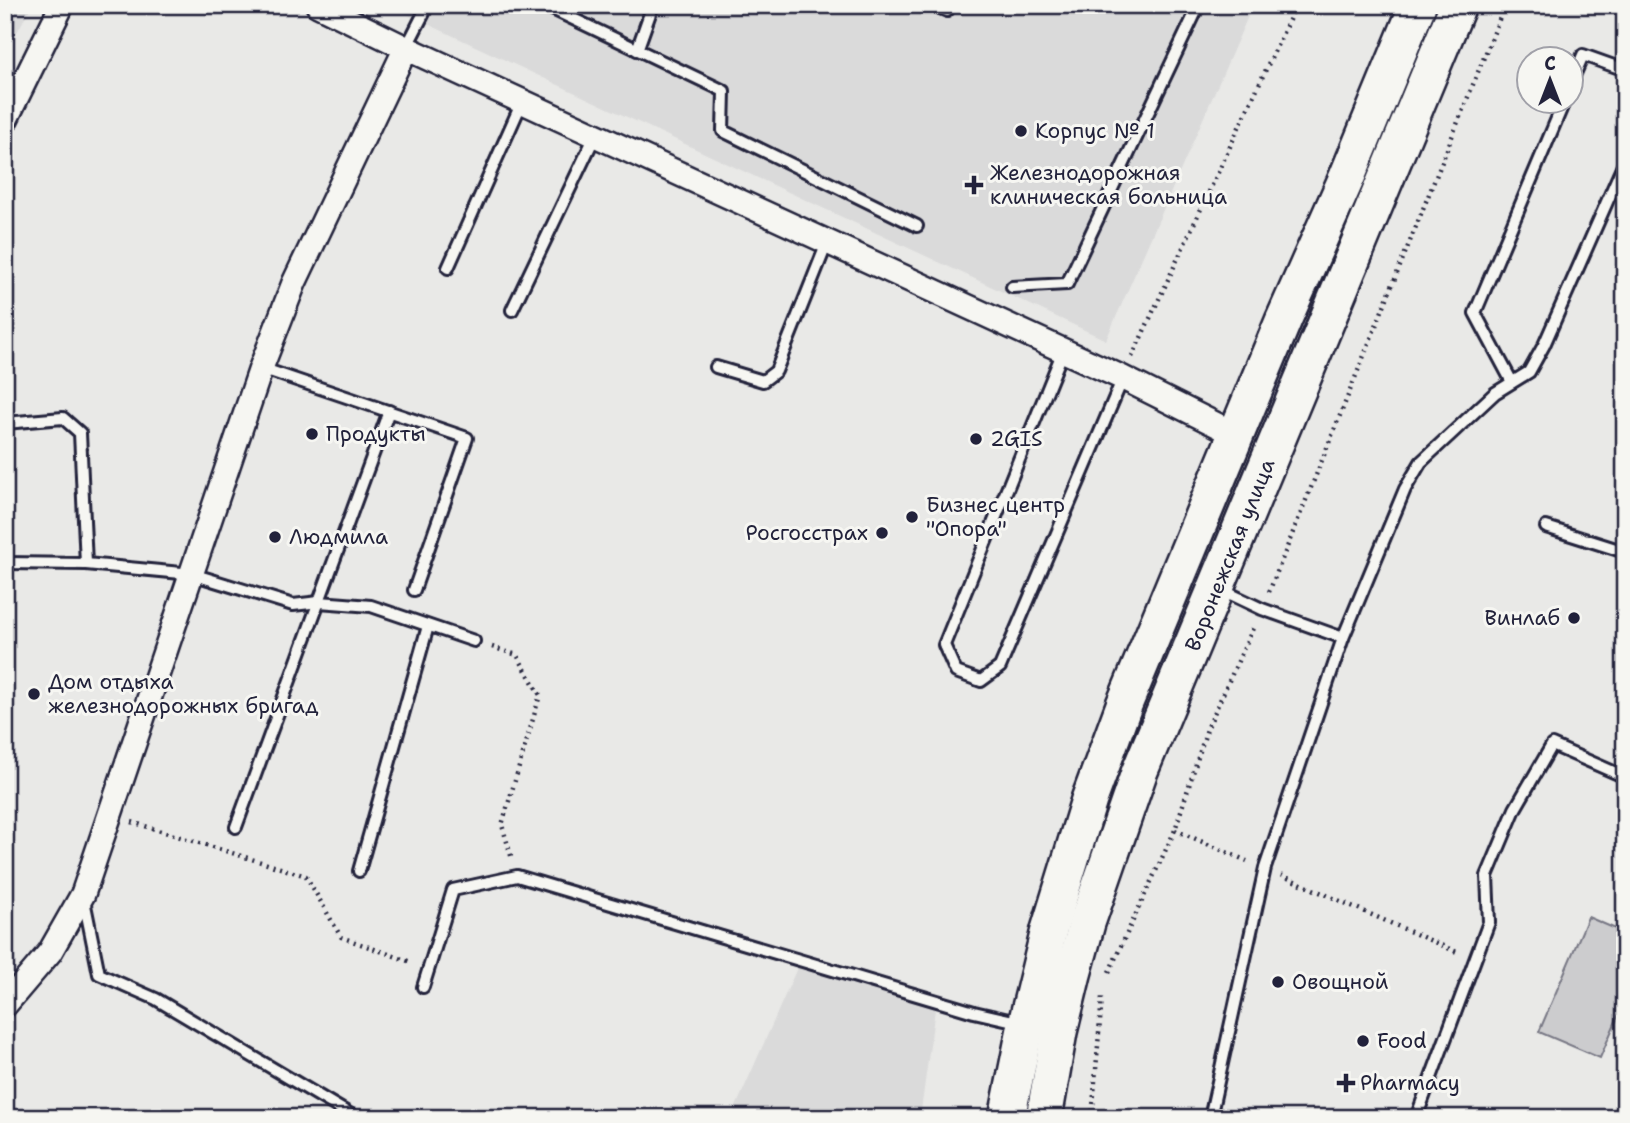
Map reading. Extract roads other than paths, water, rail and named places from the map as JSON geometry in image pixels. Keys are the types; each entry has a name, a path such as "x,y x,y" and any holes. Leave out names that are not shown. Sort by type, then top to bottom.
{"main road":[{"name":"Воронежская улица","path":"1044,1118 1042,1028 1049,930 1089,800 1158,620 1418,5"},
{"name":"Воронежская улица","path":"1007,1118 1042,1028 1073,974 1087,923 1139,773 1458,5"}],"street":[{"path":"7,115 62,5"},
{"path":"318,5 405,48 1122,378 1237,435"},
{"path":"5,1005 50,952 83,894 261,369 294,283 405,48"}],"lane":[{"path":"405,48 428,5"},
{"path":"544,5 724,91 723,131 917,226"},
{"path":"637,50 653,5"},
{"path":"933,5 947,12 950,5"},
{"path":"1012,287 1067,284 1199,5"},
{"path":"1584,55 1625,70"},
{"path":"448,268 522,102"},
{"path":"1512,382 1475,313 1558,116"},
{"path":"512,310 595,136"},
{"path":"1210,1118 1265,868 1343,638 1405,489 1421,462 1495,393 1529,372 1545,345 1625,161"},
{"path":"716,367 763,381 776,371 828,243"},
{"path":"1063,351 944,645 956,671 981,681 1000,667 1122,378"},
{"path":"261,369 467,438 414,590"},
{"path":"236,827 389,411"},
{"path":"5,423 63,418 80,433 86,564"},
{"path":"1546,527 1625,551"},
{"path":"5,563 86,564 192,574 293,605 318,602 371,606 474,641"},
{"path":"1217,588 1262,609 1343,638"},
{"path":"359,871 428,626"},
{"path":"1416,1118 1489,922 1487,876 1515,809 1552,745 1625,777"},
{"path":"422,987 453,890 517,876 974,1012 1042,1028"},
{"path":"83,894 99,974 156,999 356,1118"}],"place":[{"name":"Корпус № 1","path":"1021,131"},
{"name":"Железнодорожная клиническая больница","path":"974,185"},
{"name":"Продукты","path":"312,434"},
{"name":"2GIS","path":"976,439"},
{"name":"Бизнес центр \"Опора\"","path":"912,517"},
{"name":"Росгосстрах","path":"882,533"},
{"name":"Людмила","path":"275,537"},
{"name":"Винлаб","path":"1574,618"},
{"name":"Дом отдыха железнодорожных бригад","path":"34,694"},
{"name":"Овощной","path":"1278,982"},
{"name":"Food","path":"1363,1041"},
{"name":"Pharmacy","path":"1346,1083"}]}
